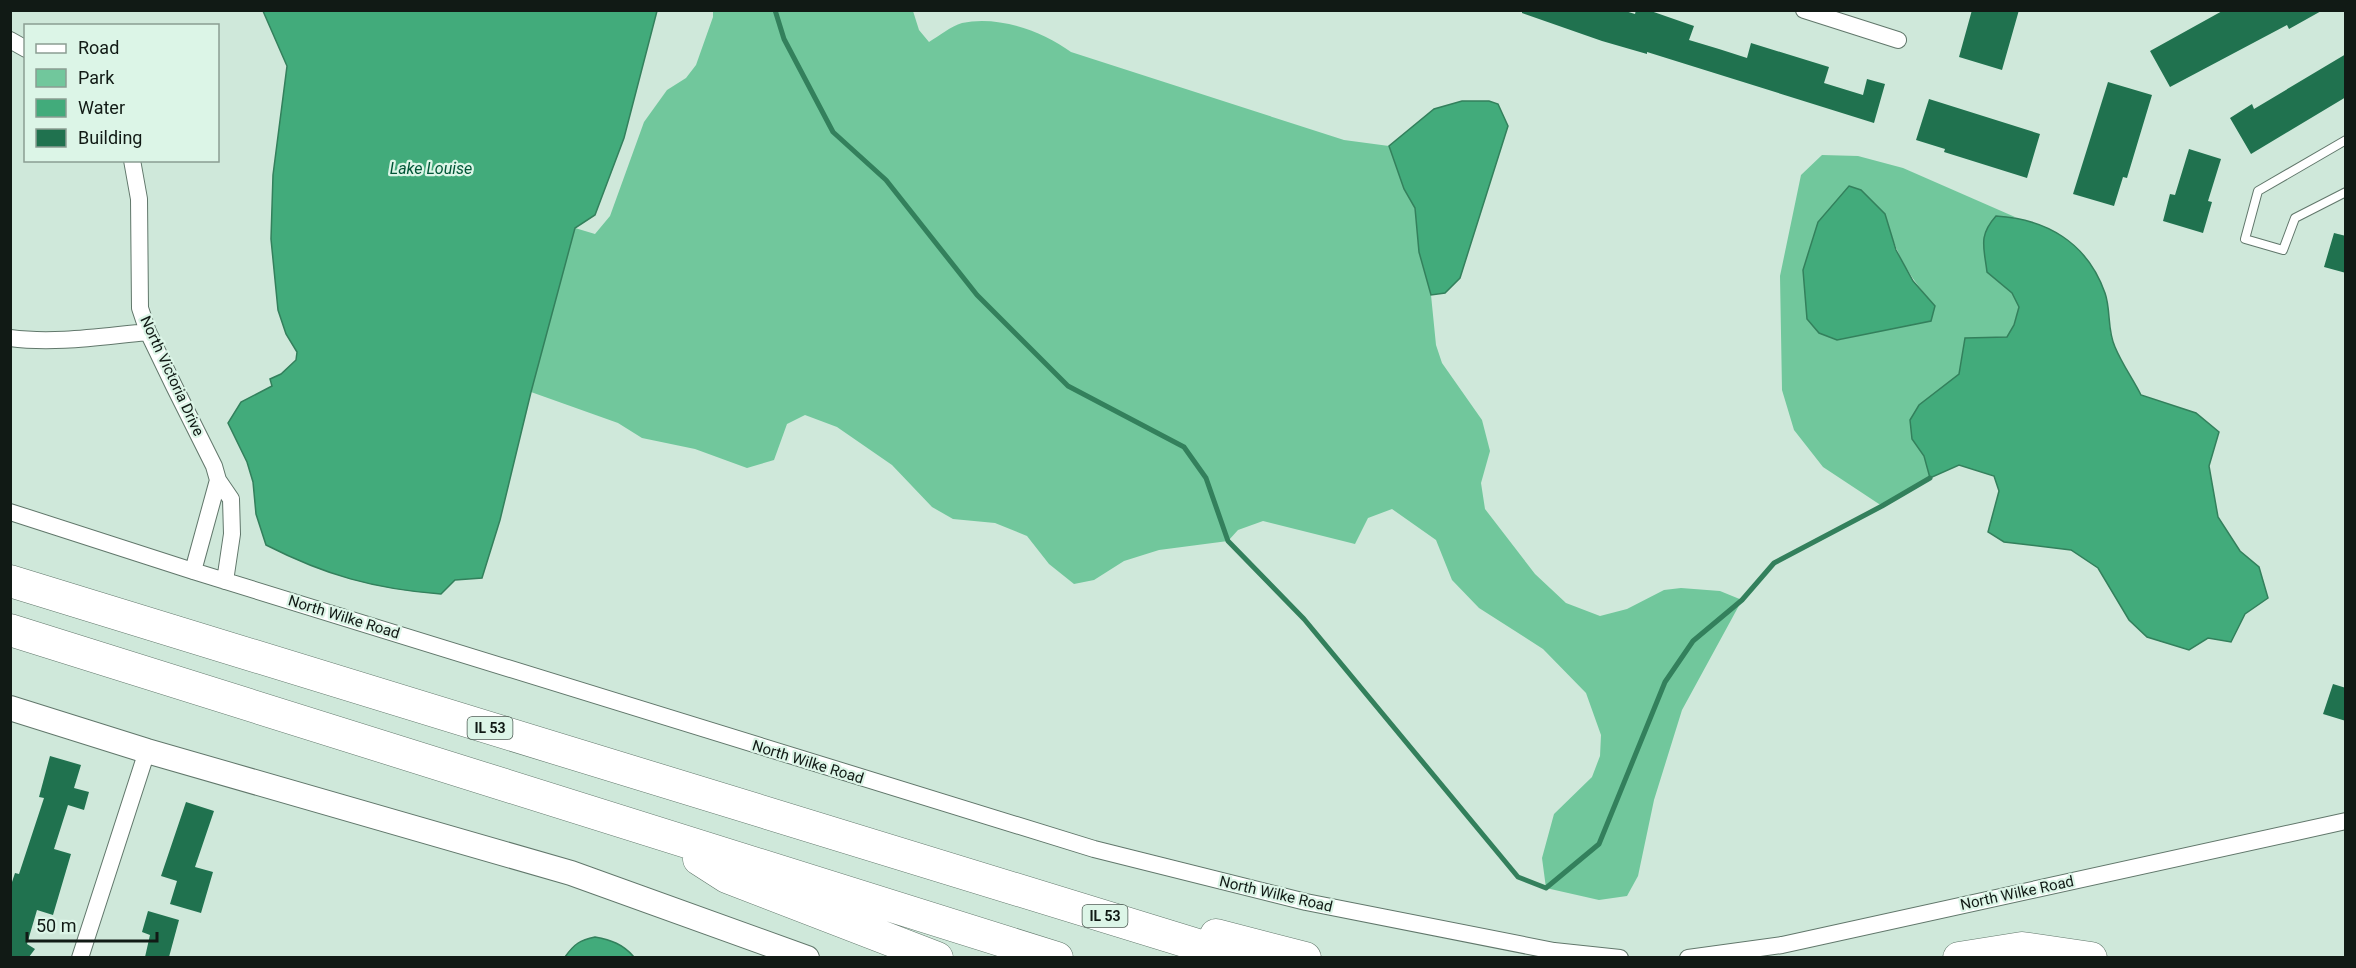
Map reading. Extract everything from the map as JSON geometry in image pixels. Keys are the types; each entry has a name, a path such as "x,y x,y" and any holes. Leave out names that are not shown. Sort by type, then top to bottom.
{"highway":[{"name":"IL 53","path":"10,581 1240,957"},
{"path":"10,630 1058,957"},
{"path":"658,833 727,877 937,957"},
{"path":"970,875 1305,957"},
{"path":"1959,957 2022,948 2091,957"}],"street":[{"path":"1804,10 1898,40"},
{"path":"10,40 24,48"},
{"name":"North Victoria Drive","path":"132,162 139,199 140,308 148,332 214,466 218,480 231,499 232,534 225,581"},
{"path":"10,338 34,341 148,332"},
{"path":"193,571 218,480"},
{"name":"North Wilke Road","path":"10,512 225,581 1094,849 1306,902 1554,951 1620,957"},
{"path":"10,708 147,751 571,873 807,957"},
{"path":"80,957 147,751"},
{"name":"North Wilke Road","path":"1688,957 1782,945 2346,821"}],"lane":[{"path":"2346,140 2258,191 2246,239 2283,250 2295,218 2346,192"}],"green space":[{"path":"713,11 913,11 919,30 929,42 962,23 990,21 1005,23 1047,37 1071,52 1344,140 1389,146 1404,189 1415,208 1419,252 1431,295 1436,345 1442,363 1482,420 1490,451 1481,483 1485,509 1535,574 1566,603 1600,616 1627,609 1664,590 1681,588 1720,591 1742,600 1682,710 1654,800 1638,876 1627,896 1599,900 1546,888 1542,858 1554,814 1592,777 1600,756 1601,735 1586,693 1543,649 1479,608 1452,580 1436,540 1392,509 1368,518 1355,544 1263,521 1238,530 1228,541 1159,550 1124,561 1094,580 1074,584 1049,564 1027,536 995,523 953,519 932,507 892,465 837,427 805,415 787,424 774,460 747,468 695,449 642,438 618,423 531,392 575,228 595,234 610,216 644,122 667,90 686,78 696,65 713,17"},
{"path":"1822,155 1858,156 1903,168 2015,217 1996,217 1987,272 2012,293 2019,307 2014,325 2007,337 1965,338 1959,374 1920,405 1912,439 1924,456 1930,478 1882,506 1823,467 1794,430 1782,390 1780,276 1801,175","holes":["1885,214 1898,253 1917,284 1935,306 1930,321 1837,340"]}],"water":[{"name":"Lake Louise","path":"263,11 657,11 624,138 595,215 575,228 531,392 500,520 482,578 455,580 441,594 417,592 350,579 309,565 266,545 256,514 253,482 247,462 228,423 241,402 272,386 270,379 281,374 296,360 297,352 286,334 278,310 271,239 273,175 287,66"},
{"path":"1462,101 1489,101 1498,104 1508,126 1460,278 1445,293 1431,295 1419,252 1415,208 1404,189 1389,146 1434,109"},
{"path":"1849,186 1861,190 1885,214 1896,250 1913,281 1935,306 1931,321 1837,340 1819,333 1807,319 1803,270 1818,222"},
{"path":"1996,216 2032,222 2048,228 2063,236 2076,247 2097,275 2105,293 2113,340 2141,395 2196,413 2219,432 2209,466 2218,517 2240,551 2259,567 2268,598 2245,614 2231,642 2208,638 2189,650 2147,637 2129,620 2098,568 2071,550 2004,542 1988,532 1999,491 1994,476 1959,465 1930,478 1924,456 1912,439 1910,420 1919,405 1959,374 1965,338 2007,337 2014,325 2019,307 2012,293 1987,272 1984,236"},
{"path":"595,937 616,943 634,957 565,957 578,943"}],"building":[{"path":"1522,10 1622,10 1635,14 1636,10 1648,10 1694,26 1689,40 1747,58 1751,43 1829,67 1824,83 1863,95 1867,79 1885,84 1874,123 1647,52 1647,54 1602,41 1522,13"},
{"path":"1972,10 2019,10 2002,70 1959,57"},
{"path":"2224,10 2323,10 2289,29 2287,25 2170,87 2150,51"},
{"path":"2346,54 2346,97 2251,154 2230,118 2252,104 2254,109"},
{"path":"2108,82 2152,95 2127,178 2123,177 2114,206 2073,194"},
{"path":"1929,99 2040,134 2027,178 1944,152 1945,149 1916,140"},
{"path":"2189,149 2221,159 2208,201 2212,202 2203,233 2163,221 2170,194 2175,195"},
{"path":"2334,233 2346,236 2346,273 2324,267"},
{"path":"2333,684 2346,688 2346,721 2323,714"},
{"path":"50,756 81,765 74,788 89,792 84,810 68,805 54,849 71,854 53,915 37,910 27,944 35,949 29,957 10,957 10,888 15,873 19,874 44,798 39,797"},
{"path":"186,802 214,811 195,867 213,872 201,913 170,904 177,881 161,876"},
{"path":"148,911 179,920 169,957 145,957 150,935 142,932"}],"waterway":[{"path":"775,10 784,39 833,132 886,180 977,295 1068,386 1184,447 1206,478 1228,541 1304,619 1518,877 1546,888 1599,844 1665,682 1693,641 1742,600 1774,563 1930,478"}]}
